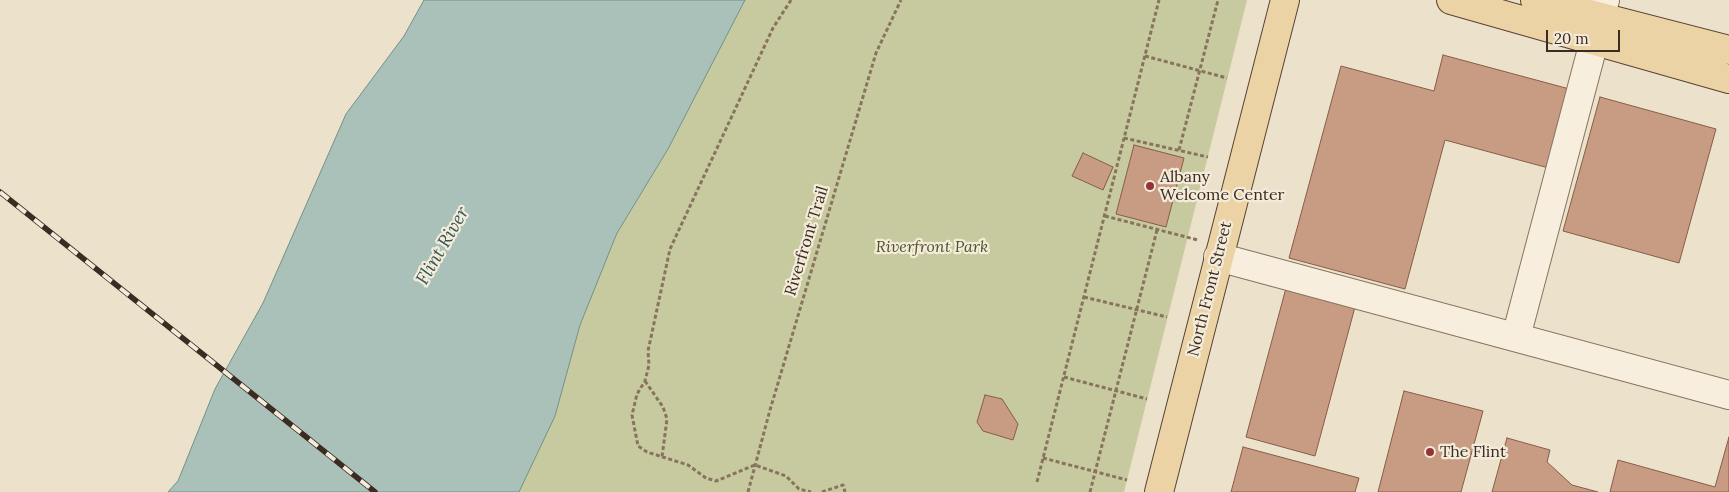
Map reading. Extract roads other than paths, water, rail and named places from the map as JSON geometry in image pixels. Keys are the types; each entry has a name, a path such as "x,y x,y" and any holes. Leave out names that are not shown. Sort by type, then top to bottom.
{"main road":[{"name":"North Front Street","path":"1159,492 1285,0"},
{"path":"1451,0 1600,19 1729,78"},
{"path":"1535,0 1600,19 1729,50"}],"lane":[{"path":"1516,337 1600,19"},
{"path":"1219,252 1516,337 1729,395"}],"water":[{"name":"Flint River","path":"424,0 745,0 668,149 617,233 580,325 555,416 519,492 168,492 178,481 215,389 263,303 346,114 404,36"}],"railway":[{"path":"0,192 375,492"}],"place":[{"name":"Albany Welcome Center","path":"1150,186"},
{"name":"The Flint","path":"1430,452"}],"park label":[{"name":"Riverfront Park","path":"932,247"}]}
